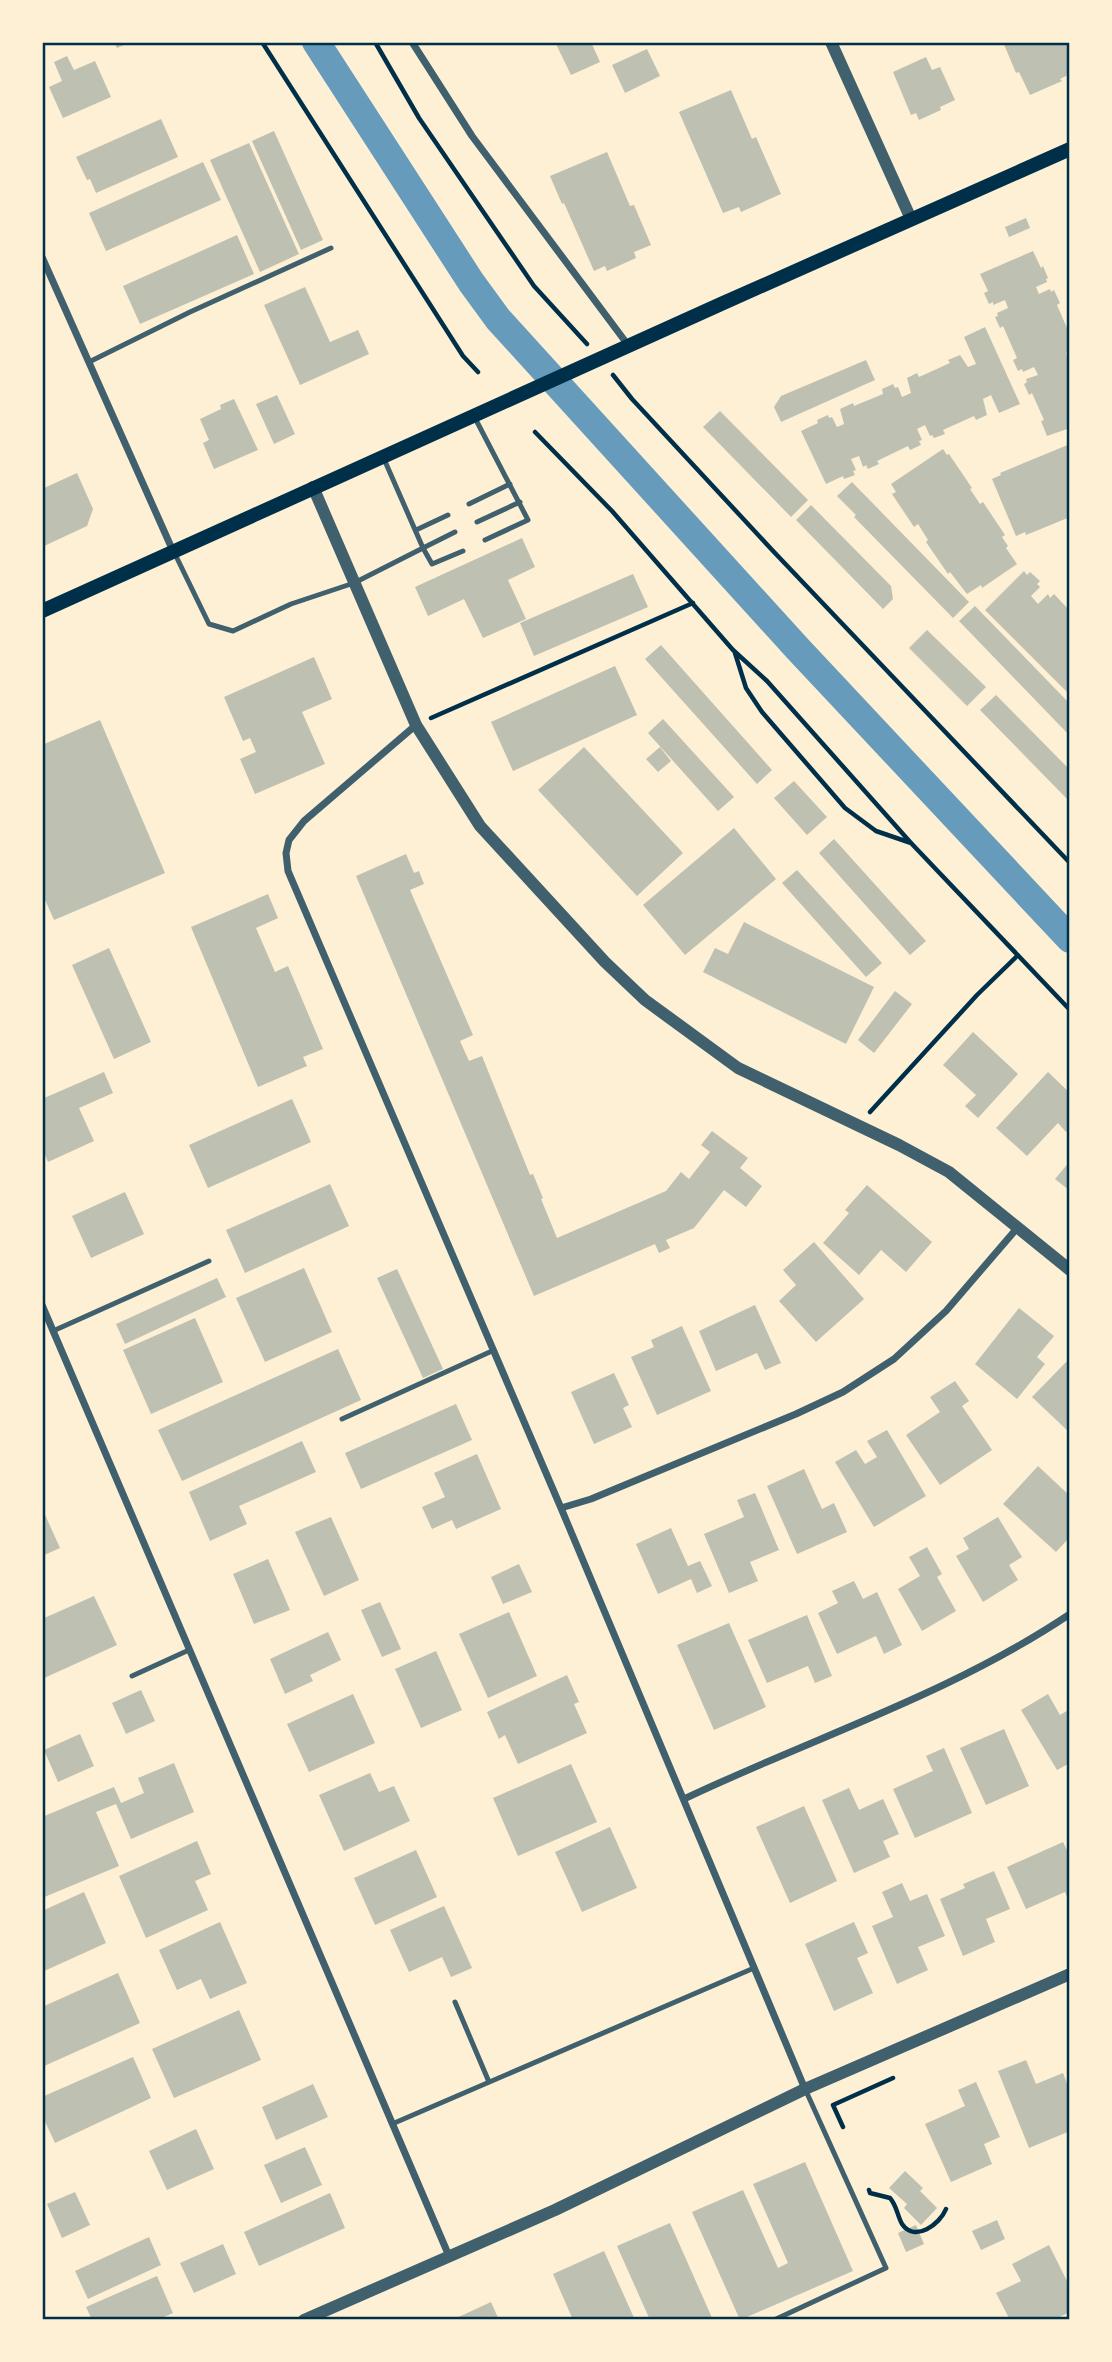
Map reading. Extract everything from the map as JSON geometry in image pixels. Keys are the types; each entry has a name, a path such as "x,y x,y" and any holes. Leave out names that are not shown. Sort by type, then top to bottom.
{"main road":[{"path":"42,611 628,345 1070,149"}],"street":[{"path":"412,42 472,136 628,345"},
{"path":"831,42 911,219"},
{"path":"42,257 173,551"},
{"path":"313,487 416,725 480,826 596,952 645,1000 738,1068 949,1172 1070,1270"},
{"path":"416,725 303,821 289,841 286,853 288,871 561,1508 805,2089"},
{"path":"561,1508 591,1499 844,1392 894,1359 946,1311 1018,1227"},
{"path":"42,1304 449,2256"},
{"path":"684,1799 958,1679 1030,1642 1070,1614"},
{"path":"304,2320 555,2210 805,2089 1070,1975"}],"lane":[{"path":"89,362 190,312 331,248"},
{"path":"474,415 528,520 485,540"},
{"path":"382,456 432,564 463,551"},
{"path":"469,504 510,484"},
{"path":"477,522 520,502"},
{"path":"416,530 448,515"},
{"path":"173,551 209,624 233,631 291,604 354,583 455,532"},
{"path":"53,1331 209,1261"},
{"path":"342,1419 492,1351"},
{"path":"131,1676 189,1650"},
{"path":"392,2124 754,1968"},
{"path":"455,2002 489,2082"},
{"path":"774,2320 886,2268 805,2089"}],"path":[{"path":"262,42 463,356 478,372"},
{"path":"375,42 419,118 534,286 567,324"},
{"path":"628,394 774,552 1070,863"},
{"path":"536,432 612,512 733,650 767,681 911,843 1070,1010"},
{"path":"416,725 693,603"},
{"path":"733,650 746,688 762,712 845,808 876,831 911,843"},
{"path":"856,1124 879,1105 977,995 1017,956"},
{"path":"844,2130 834,2105 893,2078"},
{"path":"865,2180 870,2193 890,2198 907,2229 922,2231 930,2228 939,2223 946,2209"}],"building":[{"path":"114,42 131,42 117,48"},
{"path":"555,42 591,42 600,62 571,75"},
{"path":"1003,42 1070,42 1070,74 1060,79 1062,81 1030,95 1019,72 1016,73"},
{"path":"647,49 660,76 625,93 612,65"},
{"path":"67,56 74,70 95,61 111,97 63,118 49,87 62,81 54,62"},
{"path":"926,57 932,70 940,67 955,100 919,120 916,113 911,115 893,72"},
{"path":"731,90 752,139 756,137 781,194 741,212 739,207 723,213 679,112"},
{"path":"161,119 178,157 96,193 76,157"},
{"path":"274,131 323,240 301,250 252,141"},
{"path":"249,143 299,254 260,272 210,160"},
{"path":"607,152 630,206 634,205 651,245 634,252 636,258 607,271 605,266 594,271 550,176"},
{"path":"203,162 221,200 106,251 89,213"},
{"path":"1026,218 1030,228 1009,237 1005,227"},
{"path":"237,235 254,274 140,324 123,286"},
{"path":"1033,251 1048,278 1047,282 1036,287 1039,294 1054,290 1060,303 1057,305 1070,335 1070,351 1066,353 1070,361 1070,428 1047,436 1041,421 1044,420 1032,393 1029,395 1024,384 1026,379 1038,375 1034,367 1023,372 1022,369 1018,371 1013,360 1017,358 1003,326 1000,328 995,317 998,316 997,313 1008,308 1005,300 989,304 984,293 988,291 980,274"},
{"path":"305,287 330,342 358,330 369,354 300,385 264,305"},
{"path":"985,327 1020,404 999,413 991,395 983,399 987,415 976,420 974,416 943,430 945,434 934,438 930,436 925,425 917,429 922,440 919,441 921,445 910,450 908,446 877,461 879,464 868,469 866,465 863,467 859,456 851,459 856,470 853,471 855,475 844,479 843,476 826,484 801,431 828,415 837,427 844,424 840,409 883,394 882,389 893,384 895,388 898,387 902,397 911,393 907,378 917,373 919,377 950,363 948,360 960,355 968,367 976,364 964,337"},
{"path":"866,360 875,380 781,422 774,407 781,396"},
{"path":"277,395 295,434 274,444 256,404"},
{"path":"234,399 258,450 214,469 203,443 209,440 200,419"},
{"path":"720,411 808,500 791,517 703,427"},
{"path":"1070,444 1070,517 1026,535 1025,532 1016,536 992,479 1001,475 1000,473"},
{"path":"943,449 972,488 970,489 980,504 983,502 1005,535 1002,537 1008,546 1006,548 1017,564 982,588 981,585 967,594 950,572 948,574 926,542 928,540 918,524 914,527 892,494 896,492 891,484"},
{"path":"77,473 93,509 87,526 42,547 42,489"},
{"path":"852,482 969,602 953,618 854,517 856,515 837,496"},
{"path":"811,505 891,586 893,599 883,609 796,520"},
{"path":"522,538 535,567 508,580 526,619 483,638 464,599 428,616 415,587"},
{"path":"1024,571 1027,575 1030,572 1040,581 1037,584 1040,587 1031,596 1038,604 1048,594 1050,598 1054,594 1070,611 1070,695 985,610"},
{"path":"633,574 648,607 534,656 520,623"},
{"path":"975,606 1070,704 1070,736 959,621"},
{"path":"927,630 986,687 967,706 909,648"},
{"path":"661,645 772,770 757,784 645,659"},
{"path":"314,657 332,699 302,712 325,764 255,794 240,759 256,752 250,738 243,741 224,697"},
{"path":"615,666 637,715 513,771 491,722"},
{"path":"996,695 1070,770 1070,802 980,710"},
{"path":"663,719 734,797 718,811 648,733"},
{"path":"100,720 165,873 54,920 42,893 42,745"},
{"path":"584,747 683,853 637,896 538,790"},
{"path":"660,747 671,761 658,772 646,759"},
{"path":"794,781 827,817 807,835 774,798"},
{"path":"734,828 776,879 685,955 643,905"},
{"path":"834,839 926,941 910,955 819,853"},
{"path":"406,854 414,873 419,871 424,884 410,890 473,1035 460,1041 469,1061 482,1056 530,1175 533,1174 543,1198 541,1199 557,1238 666,1191 681,1172 689,1179 710,1152 701,1145 712,1131 748,1158 740,1168 762,1186 746,1207 724,1190 694,1228 666,1240 670,1248 659,1253 655,1244 534,1296 356,876"},
{"path":"797,870 882,963 866,977 782,883"},
{"path":"268,894 278,918 256,928 275,972 288,966 323,1049 303,1057 307,1066 258,1087 191,927"},
{"path":"744,922 874,987 846,1044 703,972 715,948 728,954"},
{"path":"109,948 151,1042 114,1059 72,965"},
{"path":"895,991 912,1004 874,1053 858,1040"},
{"path":"973,1032 1018,1074 978,1118 965,1106 976,1095 943,1065"},
{"path":"104,1072 113,1093 79,1108 94,1141 48,1162 42,1148 42,1099"},
{"path":"1048,1072 1070,1093 1070,1128 1066,1132 1058,1123 1027,1156 996,1128"},
{"path":"292,1099 311,1142 208,1188 189,1145"},
{"path":"1070,1161 1070,1191 1055,1179"},
{"path":"330,1184 349,1226 245,1273 226,1230"},
{"path":"867,1185 932,1242 906,1272 881,1250 859,1275 823,1243 849,1213 845,1210"},
{"path":"125,1192 144,1234 91,1258 72,1216"},
{"path":"814,1242 864,1299 816,1342 779,1301 796,1285 783,1270"},
{"path":"304,1268 332,1332 265,1362 236,1298"},
{"path":"397,1269 443,1369 423,1378 377,1278"},
{"path":"217,1278 226,1297 125,1344 116,1324"},
{"path":"755,1305 781,1363 765,1370 757,1353 716,1371 699,1331"},
{"path":"1019,1308 1054,1336 1037,1357 1045,1364 1017,1399 975,1364"},
{"path":"195,1318 223,1382 151,1414 123,1350"},
{"path":"682,1326 711,1391 657,1415 631,1357 654,1347 651,1340"},
{"path":"338,1349 361,1400 182,1481 158,1430"},
{"path":"1070,1358 1070,1433 1032,1397"},
{"path":"614,1373 629,1405 623,1408 632,1427 594,1444 571,1392"},
{"path":"955,1381 969,1401 962,1406 992,1450 940,1485 906,1435 940,1412 930,1397"},
{"path":"456,1404 472,1440 361,1489 345,1453"},
{"path":"887,1430 926,1496 874,1527 835,1462 856,1450 865,1464 877,1457 867,1441"},
{"path":"302,1441 316,1472 239,1506 247,1524 210,1541 189,1492"},
{"path":"477,1454 501,1509 456,1529 452,1520 432,1529 422,1507 445,1497 434,1473"},
{"path":"1038,1466 1070,1496 1070,1537 1056,1552 1003,1504"},
{"path":"804,1469 822,1509 834,1503 847,1532 797,1554 767,1486"},
{"path":"755,1493 779,1550 750,1562 758,1581 729,1593 704,1534 744,1517 737,1500"},
{"path":"42,1508 60,1548 42,1556"},
{"path":"331,1517 359,1580 324,1596 295,1532"},
{"path":"998,1517 1022,1557 1009,1565 1018,1580 983,1602 956,1556 969,1549 963,1538"},
{"path":"671,1528 688,1566 700,1561 712,1586 697,1593 691,1579 658,1594 636,1544"},
{"path":"927,1547 942,1574 937,1577 956,1611 922,1631 898,1589 920,1576 909,1557"},
{"path":"268,1559 290,1610 254,1624 233,1574"},
{"path":"519,1564 532,1592 503,1604 491,1577"},
{"path":"854,1581 863,1599 877,1592 902,1645 884,1654 876,1636 837,1654 818,1613 838,1603 832,1591"},
{"path":"94,1596 117,1645 42,1679 42,1619"},
{"path":"380,1602 401,1649 382,1657 361,1610"},
{"path":"509,1612 537,1676 488,1698 459,1634"},
{"path":"807,1615 832,1676 815,1683 808,1666 767,1683 748,1640"},
{"path":"729,1623 766,1707 714,1730 677,1645"},
{"path":"328,1632 341,1660 310,1675 313,1681 285,1694 270,1659"},
{"path":"436,1651 462,1710 421,1728 395,1669"},
{"path":"567,1675 579,1702 574,1704 587,1733 518,1764 505,1735 499,1739 487,1712"},
{"path":"141,1690 155,1721 126,1734 112,1703"},
{"path":"353,1694 375,1743 309,1772 287,1724"},
{"path":"1048,1694 1060,1715 1070,1709 1070,1763 1057,1770 1021,1710"},
{"path":"1004,1729 1029,1786 986,1805 960,1748"},
{"path":"80,1734 94,1766 58,1782 44,1750"},
{"path":"944,1748 972,1813 915,1838 893,1789 933,1771 926,1756"},
{"path":"174,1763 194,1812 131,1839 116,1804 96,1812 119,1866 42,1898 42,1817 114,1787 121,1803 144,1793 138,1778"},
{"path":"571,1764 597,1822 518,1856 493,1798"},
{"path":"370,1773 379,1792 394,1786 410,1821 344,1851 319,1795"},
{"path":"849,1788 859,1810 883,1799 899,1834 883,1841 890,1857 854,1873 822,1800"},
{"path":"804,1806 837,1881 790,1903 756,1827"},
{"path":"610,1827 637,1888 582,1912 555,1852"},
{"path":"197,1841 211,1874 195,1881 208,1910 146,1938 119,1876"},
{"path":"1063,1842 1070,1856 1070,1904 1065,1892 1026,1909 1007,1867"},
{"path":"416,1850 437,1897 375,1925 354,1878"},
{"path":"994,1871 1010,1909 986,1919 995,1942 963,1956 940,1899 965,1888 963,1884"},
{"path":"902,1883 910,1901 927,1894 945,1936 918,1947 928,1970 897,1984 872,1926 893,1917 882,1892"},
{"path":"84,1892 106,1943 42,1972 42,1911"},
{"path":"444,1906 472,1968 451,1977 442,1957 409,1972 390,1930"},
{"path":"220,1922 247,1983 210,1999 201,1979 177,1990 159,1950"},
{"path":"854,1922 868,1953 857,1958 873,1993 834,2011 805,1944"},
{"path":"118,1973 140,2023 42,2067 42,2007"},
{"path":"239,2010 261,2060 174,2098 152,2049"},
{"path":"133,2057 151,2098 55,2143 42,2115 42,2097"},
{"path":"1026,2060 1036,2084 1063,2073 1070,2091 1070,2131 1029,2148 998,2071"},
{"path":"976,2082 1000,2137 984,2144 992,2164 951,2182 925,2124 965,2106 958,2090"},
{"path":"313,2084 328,2117 276,2140 262,2107"},
{"path":"196,2129 214,2169 167,2190 149,2151"},
{"path":"305,2147 322,2185 281,2203 264,2165"},
{"path":"805,2162 853,2271 740,2320 692,2212 743,2190 778,2268 788,2263 753,2184"},
{"path":"905,2171 923,2188 920,2191 937,2208 921,2225 904,2208 907,2204 889,2188"},
{"path":"75,2192 90,2225 62,2238 47,2204"},
{"path":"330,2193 345,2228 259,2266 244,2232"},
{"path":"997,2220 1005,2239 981,2250 972,2231"},
{"path":"670,2223 713,2320 650,2320 617,2246"},
{"path":"916,2225 924,2244 906,2252 898,2233"},
{"path":"149,2237 161,2265 88,2299 75,2271"},
{"path":"223,2244 236,2274 194,2293 180,2263"},
{"path":"1049,2245 1070,2287 1070,2312 1053,2320 1010,2320 996,2293 1021,2281 1012,2264"},
{"path":"604,2251 635,2320 573,2320 553,2274"},
{"path":"157,2276 173,2313 157,2320 92,2320 86,2307"},
{"path":"491,2302 499,2320 452,2320"}],"waterway":[{"path":"316,42 471,282 498,319 798,649 1070,939"}]}
